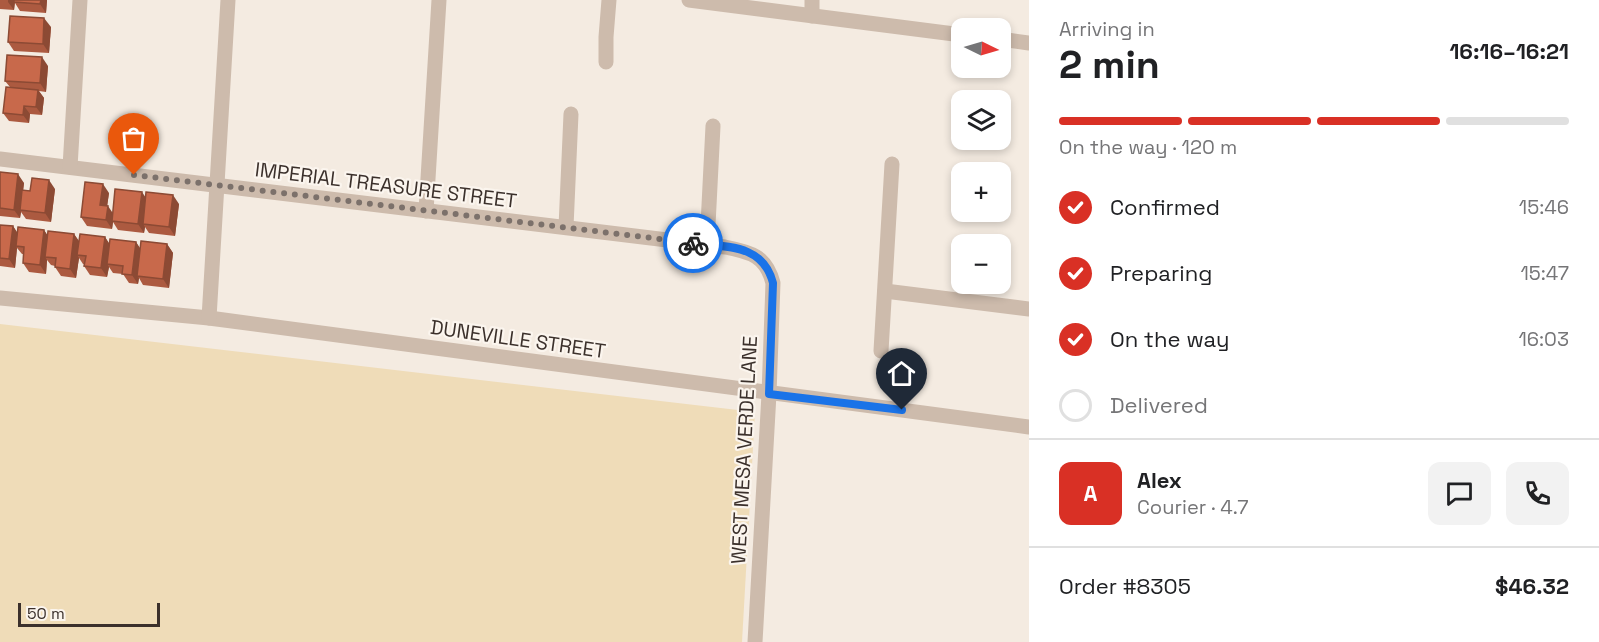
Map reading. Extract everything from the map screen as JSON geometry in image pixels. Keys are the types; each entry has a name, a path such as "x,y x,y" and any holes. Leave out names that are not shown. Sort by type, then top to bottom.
{"street":[{"path":"70,167 80,0"},
{"path":"209,318 228,0"},
{"path":"426,211 439,0"},
{"path":"606,62 609,0"},
{"path":"689,0 812,8 951,32"},
{"path":"1011,41 1029,43"},
{"path":"566,227 571,114"},
{"path":"706,245 713,126"},
{"name":"IMPERIAL TREASURE STREET","path":"0,159 706,245 743,250 764,262"},
{"path":"881,351 892,164"},
{"name":"WEST MESA VERDE LANE","path":"755,642 773,283 764,262"},
{"path":"885,291 1029,309"},
{"name":"DUNEVILLE STREET","path":"0,298 209,318 1029,427"}],"sand":[{"path":"0,324 755,412 742,642 0,642"}],"building":[{"path":"14,0 41,0 40,4 14,2"},
{"path":"10,16 44,18 43,44 8,42"},
{"path":"7,55 42,57 40,83 5,81"},
{"path":"6,87 38,90 36,107 24,106 23,115 3,113"},
{"path":"0,172 18,174 14,210 0,208"},
{"path":"32,178 49,180 45,213 20,210 22,190 30,191"},
{"path":"85,182 103,184 100,205 108,206 106,220 81,217"},
{"path":"115,189 142,192 138,224 112,221"},
{"path":"146,192 173,195 169,227 143,224"},
{"path":"0,225 13,226 9,259 0,258"},
{"path":"18,227 44,230 40,265 23,263 24,247 16,246"},
{"path":"48,231 74,234 70,269 55,267 56,258 45,257"},
{"path":"80,234 105,237 101,268 84,266 86,256 77,255"},
{"path":"110,239 136,242 132,275 122,274 123,266 107,264"},
{"path":"141,241 167,244 163,279 137,276"}],"way so far":[{"path":"134,175 693,243"}],"route":[{"path":"693,243 743,250 764,262 770,272 773,283 769,394 902,410"}]}
